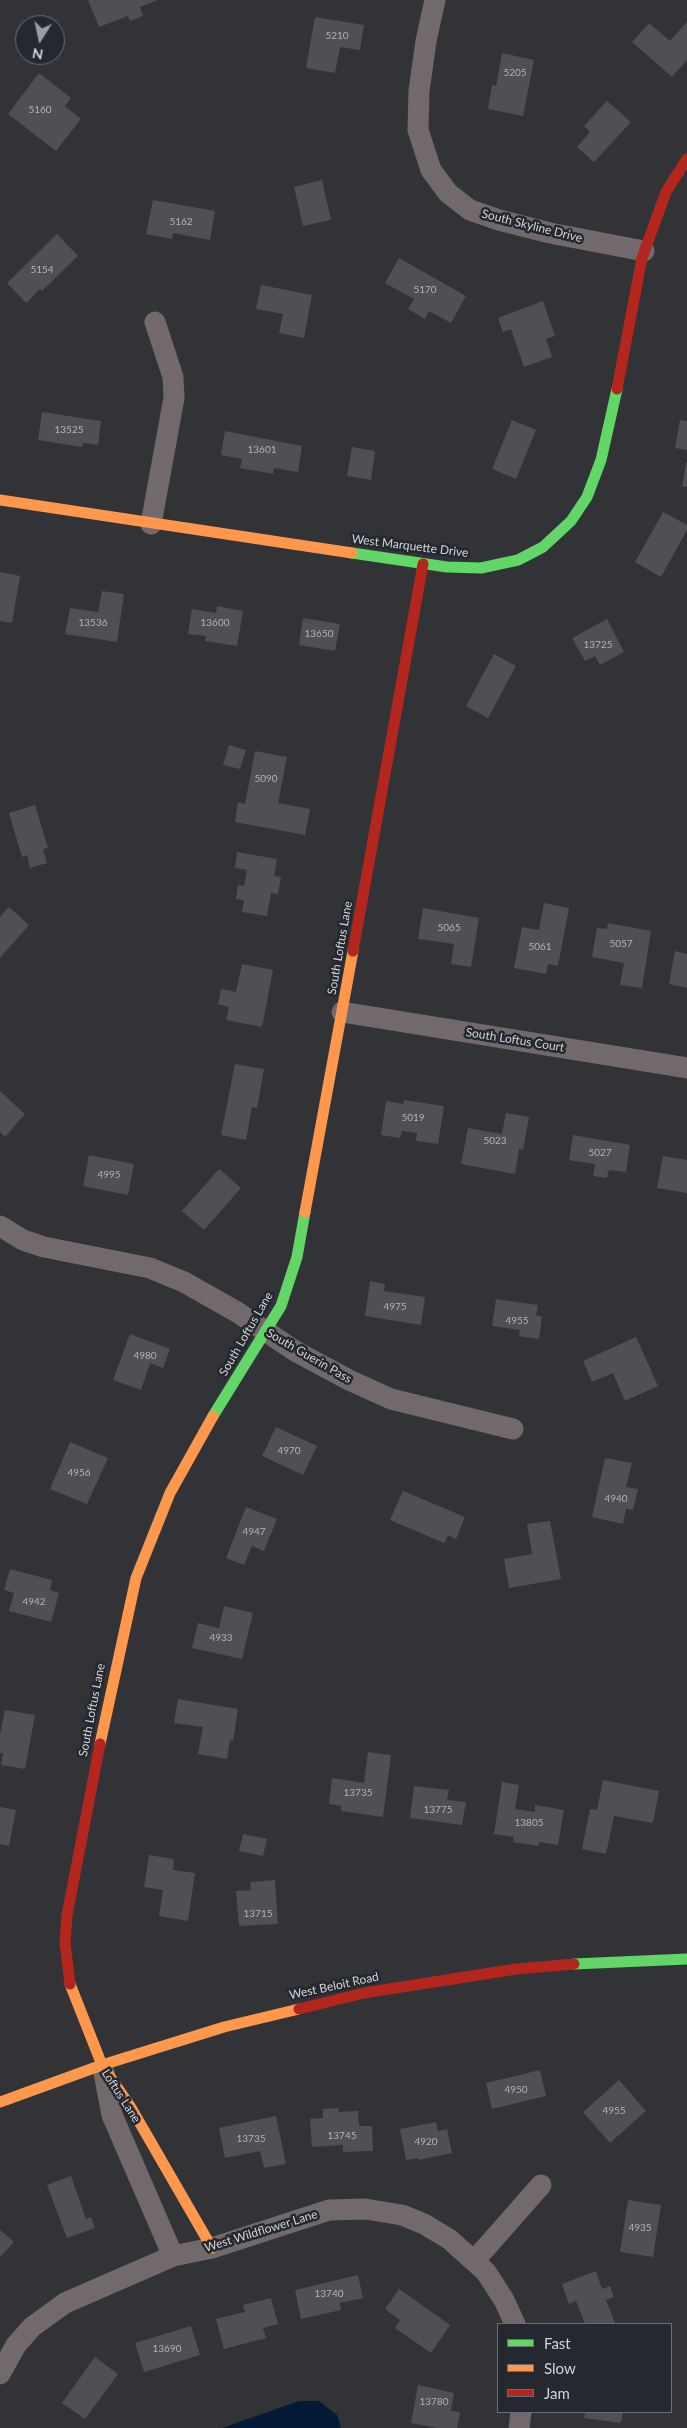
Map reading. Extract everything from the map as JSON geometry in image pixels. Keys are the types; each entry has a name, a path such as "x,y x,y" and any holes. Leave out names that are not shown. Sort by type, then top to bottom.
{"street":[{"name":"South Skyline Drive","path":"435,0 420,82 418,130 430,170 448,193 470,210 499,220 550,233 644,252"},
{"name":"West Marquette Drive","path":"0,500 447,567 481,568 518,560 543,547 571,522 587,497 601,460 644,252 666,192 687,158"},
{"path":"151,524 174,398 173,377 155,322"},
{"name":"South Loftus Lane","path":"102,2065 68,1980 65,1943 67,1916 122,1629 136,1578 170,1494 216,1410 280,1306 297,1257 397,696 423,564"},
{"name":"South Loftus Court","path":"342,1012 687,1068"},
{"name":"South Guerin Pass","path":"0,1226 23,1240 44,1247 150,1268 184,1282 237,1312 265,1332 349,1380 391,1399 513,1429"},
{"name":"West Beloit Road","path":"0,2102 102,2065 262,2016 417,1983 569,1964 687,1959"},
{"name":"Loftus Lane","path":"102,2065 130,2106 153,2149 212,2248"},
{"name":"Loftus Lane","path":"102,2065 112,2115 173,2256"},
{"path":"475,2260 541,2185"},
{"name":"West Wildflower Lane","path":"0,2374 16,2346 32,2327 65,2302 173,2256 212,2248 329,2210 365,2209 402,2215 424,2224 449,2239 475,2260 486,2272 504,2300 515,2323"},
{"path":"519,2428 521,2413"}],"water":[{"path":"299,2401 319,2401 337,2415 341,2428 222,2428"}],"building":[{"path":"88,0 158,0 140,7 143,16 130,21 128,16 99,27"},
{"path":"315,17 364,25 360,50 340,47 335,73 306,68"},
{"path":"687,22 687,60 672,77 632,42 649,23 670,41"},
{"path":"502,53 534,60 523,116 488,109 492,85 496,86"},
{"path":"39,73 71,98 65,106 81,119 56,151 8,114"},
{"path":"607,101 631,122 594,162 577,147 590,132 584,126"},
{"path":"322,180 331,220 303,226 294,187"},
{"path":"153,200 215,211 210,240 173,233 172,239 146,234"},
{"path":"57,234 78,256 42,291 40,289 26,303 7,283"},
{"path":"399,258 466,296 451,323 429,311 425,319 408,309 414,299 385,283"},
{"path":"261,285 312,295 304,338 279,333 283,314 256,309"},
{"path":"543,301 555,336 546,339 552,357 524,367 511,329 503,332 498,318"},
{"path":"42,412 101,421 98,445 83,443 82,447 38,440"},
{"path":"512,420 536,430 516,479 492,469"},
{"path":"680,420 687,421 687,450 675,448"},
{"path":"225,431 302,446 298,472 274,468 273,474 240,468 242,459 221,455"},
{"path":"352,447 375,451 371,480 347,476"},
{"path":"687,463 687,487 682,486"},
{"path":"663,512 687,525 687,530 661,577 635,562"},
{"path":"0,572 20,576 12,623 0,621"},
{"path":"102,591 124,594 117,642 65,634 70,608 98,612"},
{"path":"217,606 243,611 237,646 205,641 206,636 188,634 192,609 216,613"},
{"path":"303,618 340,624 335,651 299,645"},
{"path":"607,619 624,652 600,665 595,656 585,661 572,638"},
{"path":"494,654 516,666 488,718 466,706"},
{"path":"229,745 246,750 240,769 223,765"},
{"path":"255,751 287,757 278,803 310,809 305,835 235,822 238,802 245,804"},
{"path":"35,805 48,848 43,849 47,863 30,868 27,855 22,857 9,813"},
{"path":"237,852 277,859 274,876 281,877 278,894 271,893 267,916 242,912 244,900 236,899 238,885 244,886 247,870 235,868"},
{"path":"544,903 569,908 558,966 548,964 546,974 514,968 522,927 539,930"},
{"path":"9,907 29,925 0,958 0,917"},
{"path":"423,908 479,918 471,967 451,964 454,944 418,939"},
{"path":"608,923 651,931 642,988 620,985 624,963 592,957 597,928 607,929"},
{"path":"675,951 687,954 687,988 669,984"},
{"path":"242,964 273,970 262,1027 226,1020 229,1007 218,1004 221,989 236,992"},
{"path":"235,1064 264,1069 257,1108 252,1107 246,1140 221,1135"},
{"path":"0,1091 25,1114 5,1137 0,1132"},
{"path":"404,1100 444,1106 438,1144 416,1141 417,1133 402,1131 400,1138 381,1135 386,1101 403,1104"},
{"path":"506,1113 529,1117 523,1150 519,1149 515,1174 461,1164 468,1128 502,1134"},
{"path":"573,1135 630,1145 626,1172 609,1170 607,1178 593,1176 595,1164 569,1160"},
{"path":"89,1155 134,1164 128,1195 83,1186"},
{"path":"663,1156 687,1160 687,1193 657,1188"},
{"path":"219,1169 241,1188 204,1230 182,1211"},
{"path":"370,1281 385,1284 384,1291 425,1297 421,1325 365,1316"},
{"path":"496,1299 538,1305 536,1315 542,1317 539,1339 519,1336 520,1330 492,1326"},
{"path":"130,1334 170,1349 163,1368 150,1363 141,1390 113,1380"},
{"path":"636,1337 658,1386 625,1401 613,1373 592,1382 583,1361"},
{"path":"276,1427 317,1446 303,1475 262,1456"},
{"path":"70,1442 108,1458 87,1504 50,1489"},
{"path":"605,1458 632,1463 626,1487 638,1489 633,1510 626,1509 623,1524 592,1517"},
{"path":"403,1491 465,1517 456,1539 448,1535 444,1543 390,1520"},
{"path":"246,1507 277,1519 264,1551 252,1546 244,1565 226,1558"},
{"path":"550,1521 561,1579 509,1588 504,1559 532,1554 527,1524"},
{"path":"10,1569 52,1580 50,1590 59,1593 51,1622 9,1611 14,1593 4,1590"},
{"path":"224,1606 253,1613 242,1659 192,1648 198,1623 219,1628"},
{"path":"178,1699 238,1709 233,1741 230,1740 227,1759 198,1754 203,1727 174,1723"},
{"path":"5,1710 35,1715 25,1769 1,1765 3,1753 0,1753 0,1735"},
{"path":"368,1752 391,1755 383,1817 341,1811 341,1806 329,1804 332,1778 364,1783"},
{"path":"603,1780 659,1791 653,1823 614,1816 606,1854 582,1849 590,1809 597,1810"},
{"path":"502,1782 519,1785 515,1809 535,1812 535,1805 564,1810 558,1845 539,1842 538,1846 513,1842 514,1837 494,1834"},
{"path":"414,1786 449,1790 447,1800 466,1802 462,1825 410,1818"},
{"path":"0,1807 16,1810 9,1846 0,1844"},
{"path":"243,1834 267,1839 263,1856 239,1851"},
{"path":"149,1855 174,1859 173,1870 195,1873 188,1921 159,1916 163,1890 144,1887"},
{"path":"275,1880 278,1924 239,1926 236,1891 251,1890 250,1882"},
{"path":"540,2070 546,2096 492,2109 486,2083"},
{"path":"619,2080 646,2111 610,2143 583,2112"},
{"path":"338,2108 339,2112 358,2111 359,2126 372,2126 373,2151 343,2152 343,2145 312,2147 310,2119 323,2118 323,2109"},
{"path":"276,2116 286,2164 264,2168 260,2151 225,2158 219,2128"},
{"path":"436,2122 438,2131 447,2129 452,2153 419,2160 418,2158 406,2160 400,2129"},
{"path":"71,2176 86,2219 91,2217 95,2228 67,2238 47,2185"},
{"path":"628,2200 661,2205 653,2257 620,2252"},
{"path":"0,2230 14,2242 0,2257"},
{"path":"596,2271 602,2289 610,2286 614,2297 606,2300 615,2323 585,2323 576,2301 569,2304 562,2284"},
{"path":"358,2275 363,2298 340,2303 341,2310 301,2319 295,2290"},
{"path":"399,2289 450,2325 431,2353 395,2328 400,2320 385,2309"},
{"path":"271,2298 278,2324 263,2328 266,2338 224,2349 216,2319 245,2312 243,2305"},
{"path":"191,2326 200,2355 144,2372 135,2343"},
{"path":"95,2357 118,2374 85,2419 62,2403"},
{"path":"418,2385 454,2393 451,2411 460,2412 457,2428 437,2428 411,2423"},
{"path":"585,2413 623,2413 621,2423 584,2418"}],"traffic: fast":[{"path":"352,553 447,567 481,568 518,560 543,547 571,521 587,497 601,460 617,389"},
{"path":"213,1416 281,1306 297,1257 305,1212"},
{"path":"574,1964 687,1959"}],"traffic: slow":[{"path":"0,500 352,553"},
{"path":"305,1212 353,951"},
{"path":"100,1744 136,1578 170,1493 213,1416"},
{"path":"70,1984 102,2065 130,2106 212,2248"},
{"path":"0,2102 102,2065 224,2027 299,2009"}],"traffic: jam":[{"path":"617,389 642,258 666,192 687,159"},
{"path":"353,951 423,564"},
{"path":"70,1984 65,1943 67,1915 100,1744"},
{"path":"299,2009 364,1993 516,1969 574,1964"}]}
